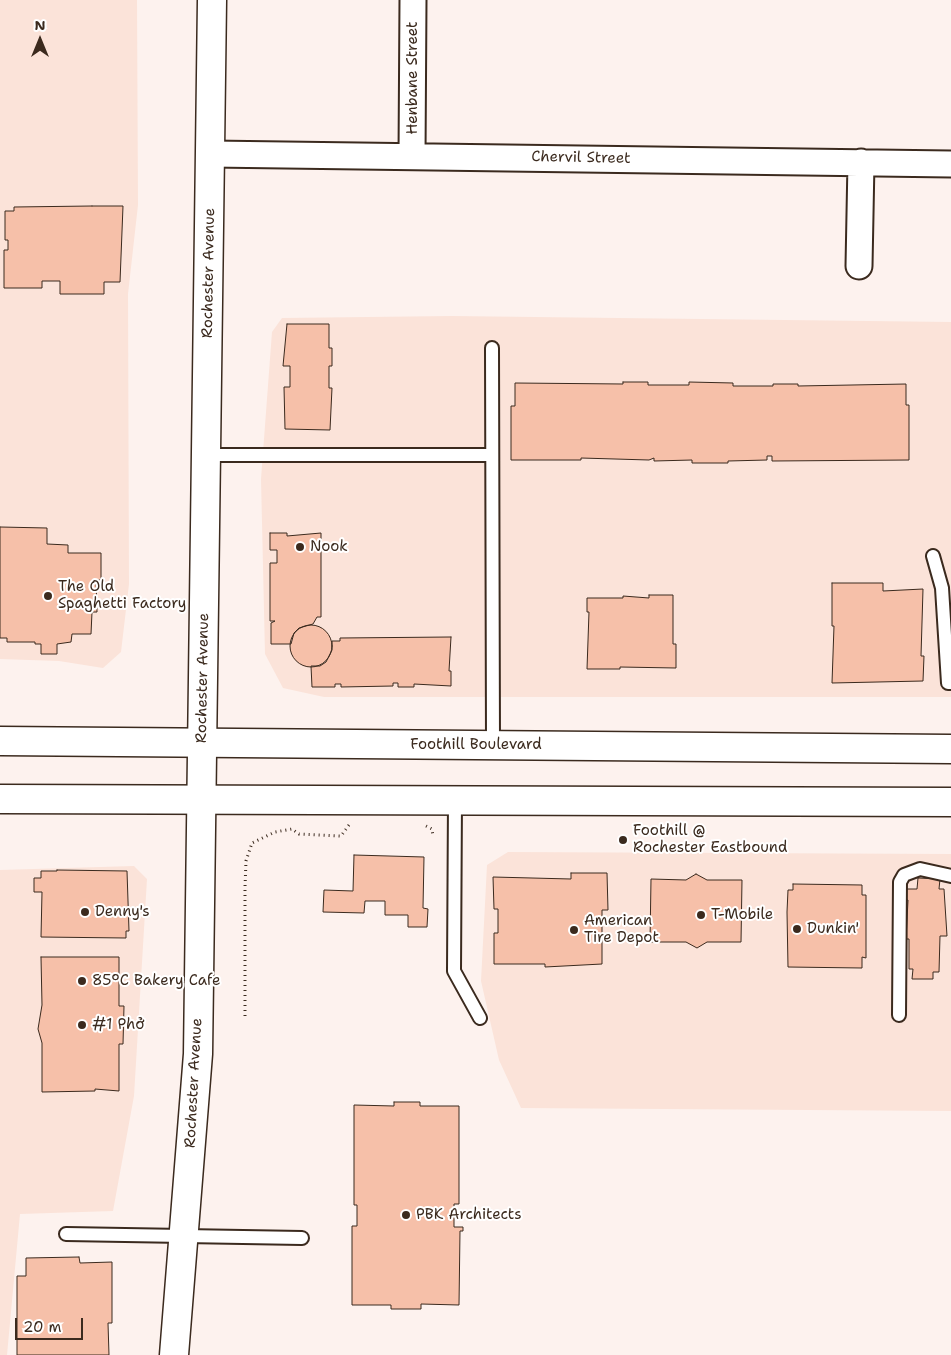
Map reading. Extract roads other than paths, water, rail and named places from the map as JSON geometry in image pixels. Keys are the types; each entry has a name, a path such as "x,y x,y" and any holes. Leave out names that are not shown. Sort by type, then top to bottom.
{"main road":[{"name":"Rochester Avenue","path":"174,1355 182,1235 198,1054 212,0"},
{"name":"Foothill Boulevard","path":"0,741 951,749"},
{"path":"0,799 202,798 951,802"}],"street":[{"name":"Henbane Street","path":"412,156 413,0"},
{"name":"Chervil Street","path":"211,154 951,164"},
{"path":"859,266 861,162"}],"lane":[{"path":"492,348 493,745"},
{"path":"206,455 492,455"},
{"path":"933,556 942,588 948,683 951,683"},
{"path":"455,800 454,971 480,1018"},
{"path":"900,1015 900,882 904,875 920,869 951,876"},
{"path":"66,1234 302,1238"}],"place":[{"name":"Nook","path":"300,547"},
{"name":"The Old Spaghetti Factory","path":"48,596"},
{"name":"Foothill @ Rochester Eastbound","path":"623,840"},
{"name":"Denny's","path":"85,912"},
{"name":"T-Mobile","path":"701,915"},
{"name":"Dunkin'","path":"797,929"},
{"name":"American Tire Depot","path":"574,930"},
{"name":"85°C Bakery Cafe","path":"82,981"},
{"name":"#1 Phở","path":"82,1025"},
{"name":"PBK Architects","path":"406,1215"}]}
